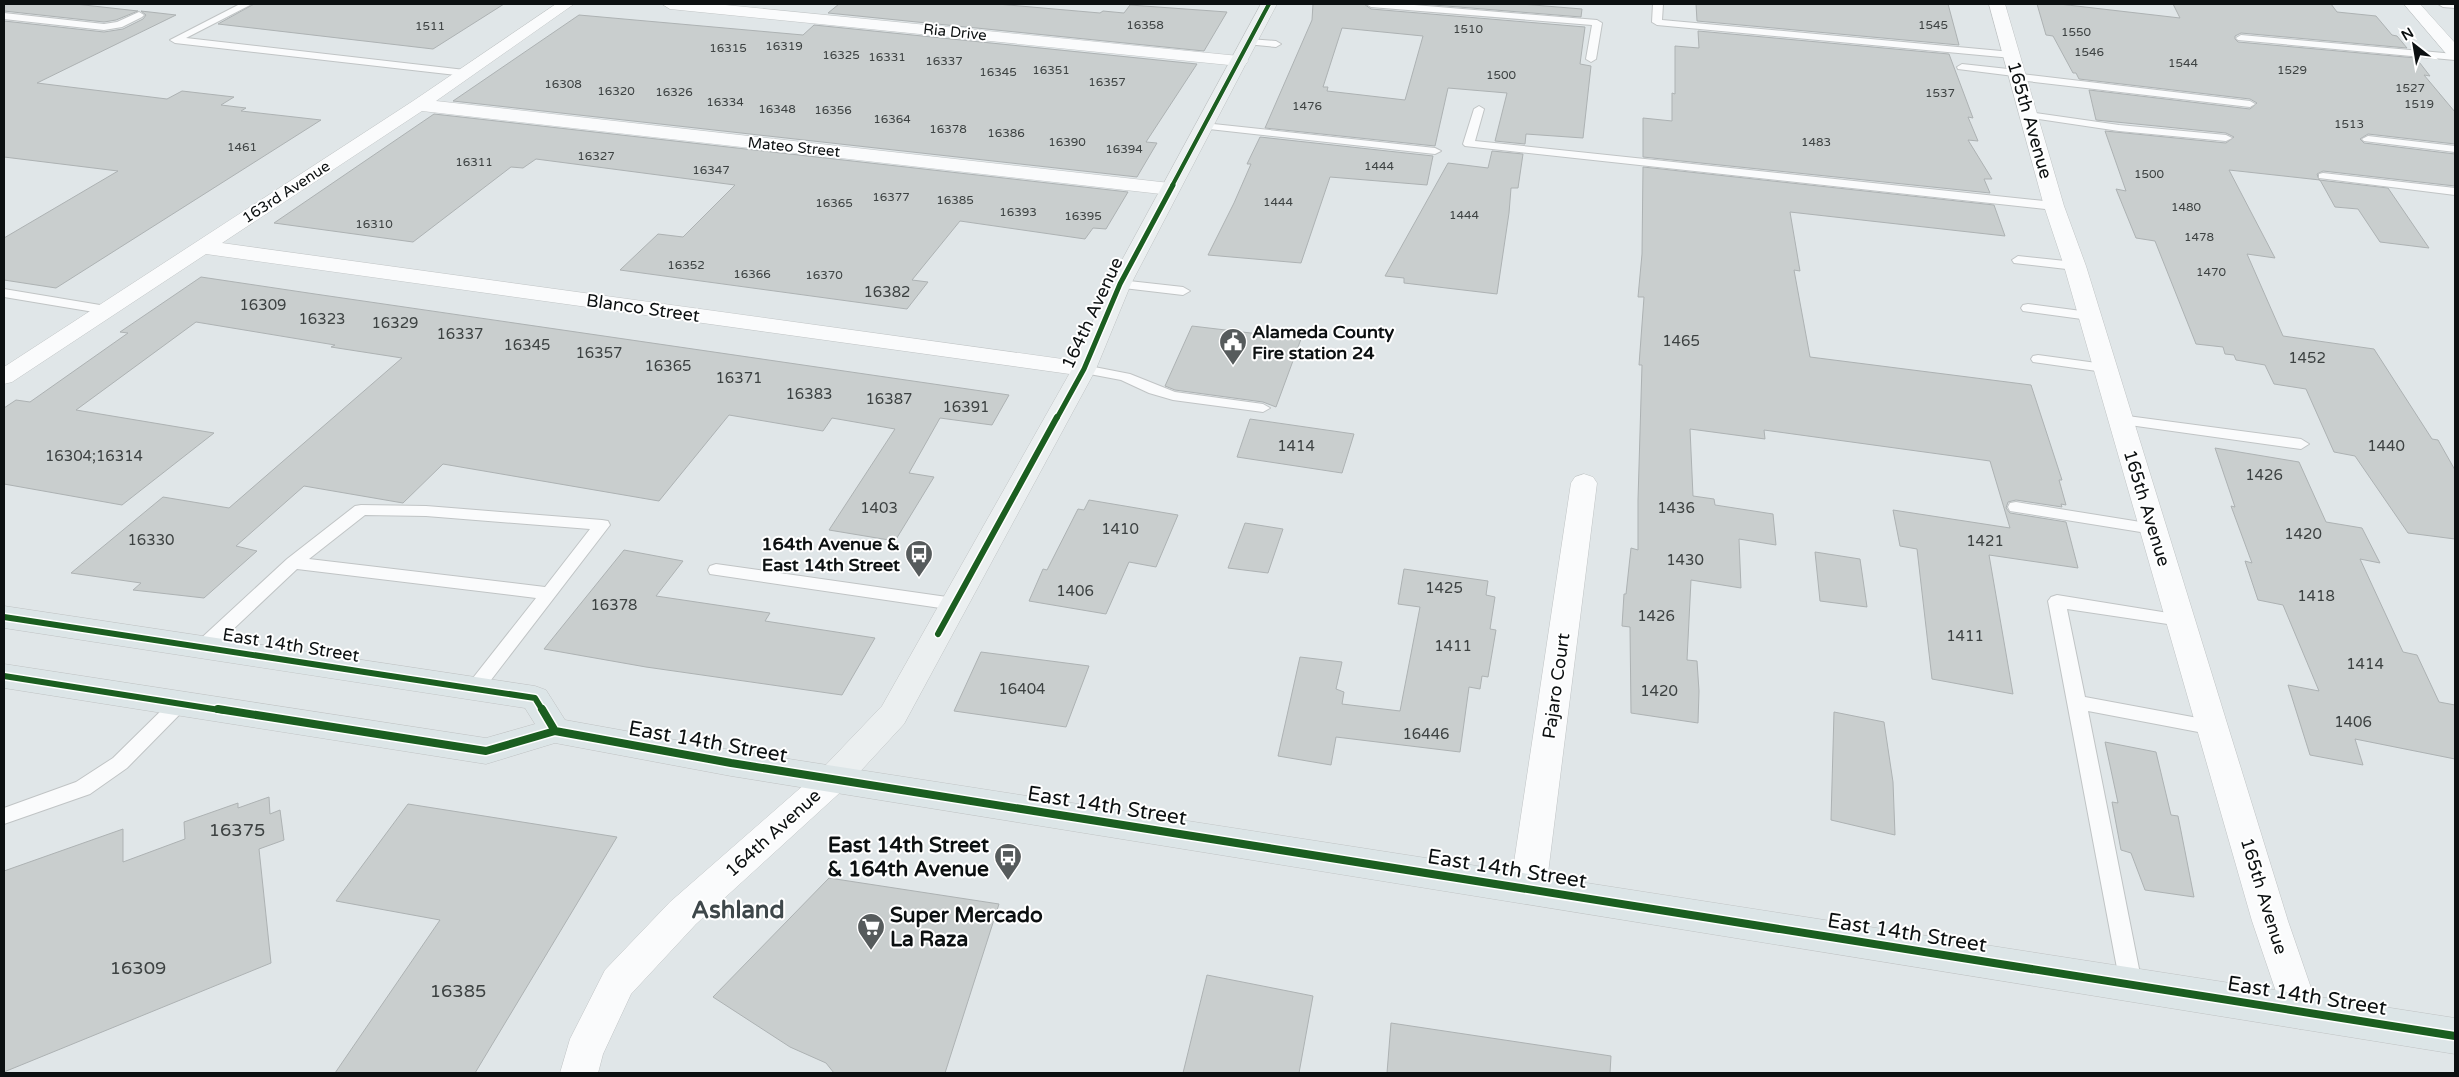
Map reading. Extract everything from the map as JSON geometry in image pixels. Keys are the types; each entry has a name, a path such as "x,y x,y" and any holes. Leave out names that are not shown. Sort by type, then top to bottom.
{"main road":[{"name":"East 14th Street","path":"4,618 535,698 555,731"},
{"name":"East 14th Street","path":"4,676 486,751 555,731 731,764 2455,1036"}],"street":[{"name":"163rd Avenue","path":"4,377 418,105 566,4"},
{"name":"Ria Drive","path":"670,4 1244,51"},
{"name":"164th Avenue","path":"579,1073 584,1052 618,982 683,913 833,780 893,715 1084,369 1120,284 1270,4"},
{"name":"165th Avenue","path":"1997,4 2054,206 2075,266 2270,921 2300,1011"},
{"path":"2412,4 2455,53"},
{"name":"Mateo Street","path":"418,105 1170,189"},
{"name":"Blanco Street","path":"202,247 1084,369"},
{"name":"Pajaro Court","path":"1528,889 1584,483"}],"lane":[{"path":"247,4 175,40 465,73"},
{"path":"1371,4 1597,23 1591,59"},
{"path":"1658,4 1657,22 2016,68 2250,104"},
{"path":"2442,4 2455,5"},
{"path":"4,16 104,27 119,25 139,15"},
{"path":"2241,38 2455,57"},
{"path":"1244,51 1276,44"},
{"path":"1962,67 2016,68"},
{"path":"1479,108 1469,144 2054,206"},
{"path":"2029,115 2118,128 2226,138"},
{"path":"1204,126 1435,151"},
{"path":"2368,140 2455,150"},
{"path":"2323,176 2455,192"},
{"path":"2018,260 2075,266"},
{"path":"1120,284 1183,291"},
{"path":"4,293 106,310"},
{"path":"2028,308 2089,316"},
{"path":"2038,359 2104,368"},
{"path":"1084,369 1125,377 1173,396 1263,408"},
{"path":"2120,420 2301,444"},
{"path":"2016,507 2153,529"},
{"path":"203,647 293,562 361,510 426,511 602,525 475,688"},
{"path":"293,562 549,594"},
{"path":"716,570 954,604"},
{"path":"2131,984 2057,601 2181,620"},
{"path":"4,816 83,788 120,763 180,702"},
{"path":"2075,702 2214,728"}],"building":[{"path":"4,4 75,4 138,11 116,20 104,22 4,11"},
{"path":"254,4 504,4 433,49 218,24"},
{"path":"839,4 997,4 1100,13 1103,11 1124,13 1130,5 1227,12 1204,51 828,13"},
{"path":"1313,4 1364,4 1371,9 1585,27 1580,64 1591,66 1583,138 1526,134 1525,144 1495,141 1507,93 1448,88 1435,146 1265,128 1312,20","holes":["1342,28 1423,36 1405,100 1327,91 1328,87 1323,87"]},
{"path":"1422,4 1521,4 1582,9 1581,17"},
{"path":"1696,4 1948,4 1959,45 1697,21"},
{"path":"2037,4 2059,4 2180,18 2173,4 2331,4 2337,12 2376,16 2392,35 2397,36 2407,48 2241,33 2235,36 2235,39 2238,42 2416,58 2430,76 2424,75 2455,112 2455,144 2368,134 2360,139 2364,143 2455,154 2455,186 2323,171 2317,174 2319,180 2229,170 2275,258 2247,254 2283,336 2374,349 2432,439 2438,440 2455,470 2455,539 2408,533 2355,456 2334,452 2306,389 2274,384 2265,365 2236,360 2234,355 2225,354 2223,347 2196,344 2155,241 2136,238 2116,189 2126,191 2105,131 2226,143 2234,137 2226,133 2096,120 2089,90 2250,109 2257,103 2250,99 2079,79 2076,73 2073,73 2053,36 2046,35"},
{"path":"141,11 176,15 37,83 167,99 182,91 234,97 221,105 246,108 241,111 321,120 56,288 4,280 4,238 118,171 4,157 4,21 104,32 123,29 143,19 146,15"},
{"path":"579,15 803,35 814,25 1197,64 1146,142 1157,143 1137,177 453,101"},
{"path":"1698,31 1949,54 1973,118 1968,117 1978,141 1968,140 1992,179 1984,179 1990,193 1643,157 1643,118 1672,121 1672,93 1675,94 1675,46 1699,48"},
{"path":"434,114 1128,192 1106,229 1093,228 1085,239 960,221 912,280 928,282 907,309 620,270 658,234 683,237 735,185 536,159 523,168 511,167 413,242 274,223"},
{"path":"1260,137 1433,156 1427,185 1330,177 1301,263 1208,255 1234,203 1251,164 1247,164"},
{"path":"1492,151 1523,154 1518,188 1511,188 1497,294 1404,283 1404,278 1385,276 1448,163 1488,168"},
{"path":"1643,167 1994,205 2005,236 1790,212 1800,271 1794,270 1810,357 2031,385 2062,480 2059,480 2066,505 2061,504 2062,507 2016,500 2008,502 2006,508 2010,513 2066,522 2078,568 1989,555 2013,694 1932,679 1917,549 1900,546 1893,510 2010,528 1990,461 1764,430 1765,439 1690,429 1693,496 1714,499 1715,505 1773,514 1776,545 1739,539 1741,588 1691,580 1687,660 1697,661 1699,691 1698,723 1631,713 1630,627 1622,626 1624,594 1626,594 1631,548 1638,550 1642,365 1639,365 1644,297 1638,297 1642,254"},
{"path":"2320,180 2388,188 2429,248 2380,242 2358,209 2335,207"},
{"path":"201,277 1009,395 992,425 940,418 909,473 934,477 895,541 829,530 895,429 832,418 823,431 729,415 659,501 443,464 403,503 304,486 236,546 257,551 204,598 133,590 141,583 71,573 163,497 229,508 402,358 196,322 76,410 214,433 122,505 4,484 4,408 16,400 30,402 128,333 120,332"},
{"name":"Alameda County Fire station 24","path":"1192,326 1301,339 1276,407 1263,402 1175,390 1165,386"},
{"path":"1250,419 1354,434 1342,473 1237,457"},
{"path":"2215,448 2299,462 2326,522 2362,528 2380,563 2360,559 2403,652 2417,655 2439,702 2455,705 2455,759 2355,739 2363,765 2310,755 2288,685 2319,691 2283,605 2258,600 2245,561 2252,563 2231,506 2235,507"},
{"path":"1089,500 1178,515 1156,567 1129,562 1106,614 1029,601 1043,569 1047,570 1078,509 1084,510"},
{"path":"1245,523 1283,529 1268,573 1228,568"},
{"path":"624,550 683,561 656,596 770,613 765,621 875,638 842,695 646,667 544,649"},
{"path":"1815,552 1860,559 1867,607 1820,601"},
{"path":"1404,569 1488,581 1486,595 1495,597 1490,629 1496,630 1488,677 1482,676 1480,689 1469,687 1460,752 1336,737 1331,765 1278,756 1300,657 1342,662 1336,689 1344,692 1342,704 1400,711 1420,607 1398,604"},
{"path":"981,652 1089,666 1066,727 954,711"},
{"path":"1834,712 1884,722 1893,782 1895,835 1831,820"},
{"path":"2105,742 2156,752 2171,815 2178,816 2194,897 2145,890 2131,853 2121,850 2112,802 2118,803"},
{"path":"269,797 270,814 280,810 284,840 259,849 271,963 4,1072 4,871 123,829 123,862 185,839 184,822 238,803 238,808"},
{"path":"408,804 617,837 475,1073 335,1073 440,920 336,901"},
{"name":"Super Mercado La Raza","path":"829,878 999,904 945,1073 834,1073 826,1063 790,1047 713,997"},
{"path":"1207,975 1313,996 1299,1073 1183,1073"},
{"path":"1391,1023 1611,1056 1610,1073 1387,1073"}],"cycle path":[{"path":"938,634 1084,369 1120,284 1269,4"},
{"path":"4,617 535,698 555,731"},
{"path":"4,676 486,751 555,731 731,763 2455,1036"}],"place":[{"name":"Alameda County Fire station 24","path":"1233,366"},
{"name":"164th Avenue & East 14th Street","path":"919,578"},
{"name":"East 14th Street & 164th Avenue","path":"1008,881"},
{"name":"Super Mercado La Raza","path":"871,951"}],"district":[{"name":"Ashland","path":"738,910"}]}
